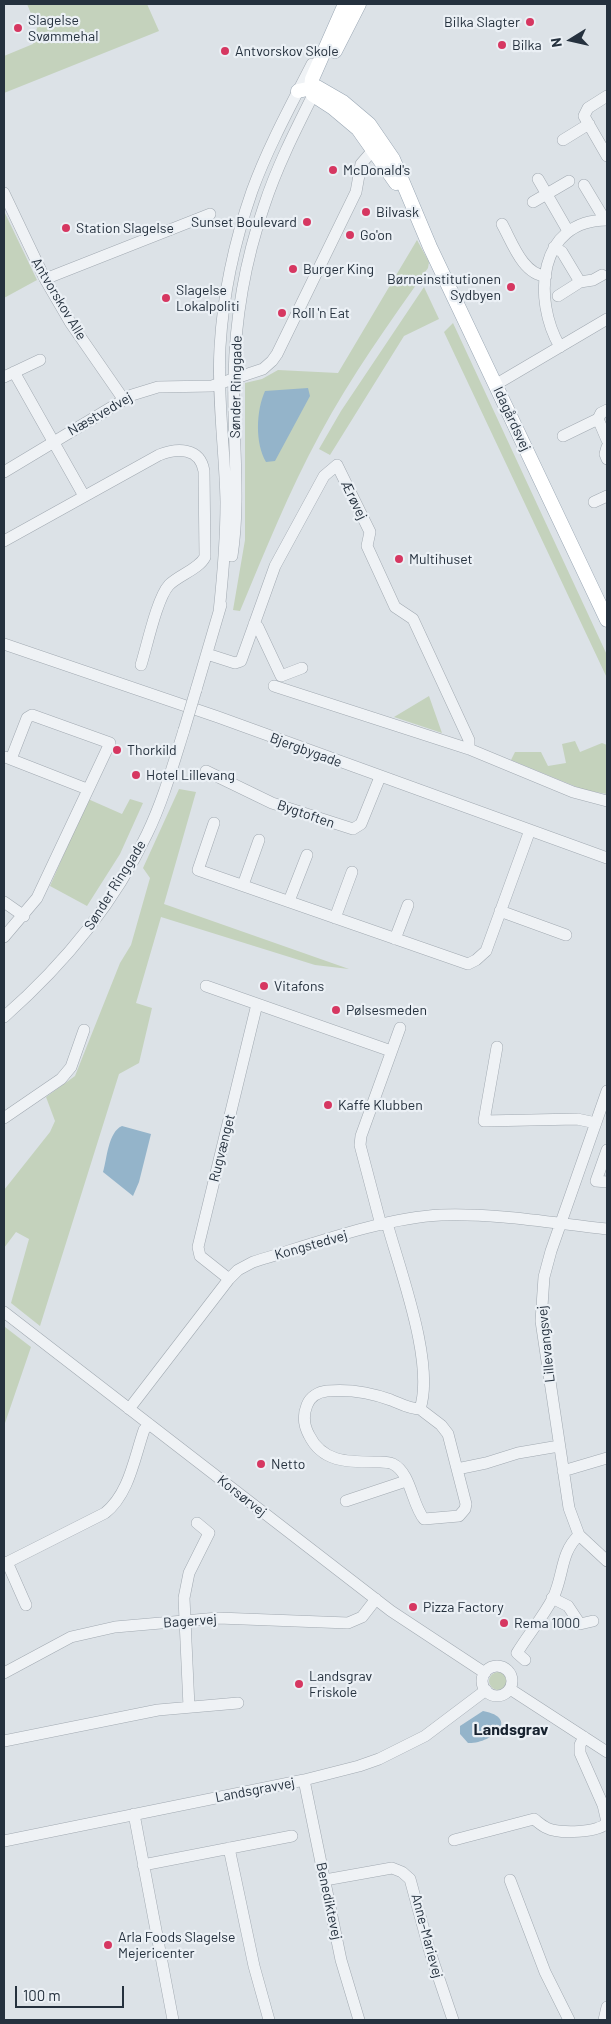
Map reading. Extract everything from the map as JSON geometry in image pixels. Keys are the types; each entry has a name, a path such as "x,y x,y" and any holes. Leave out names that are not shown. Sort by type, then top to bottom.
{"main road":[{"path":"310,90 344,4"},
{"name":"Sønder Ringgade","path":"310,90 359,4"},
{"name":"Idagårdsvej","path":"310,90 350,122 374,149 417,219"},
{"name":"Idagårdsvej","path":"310,90 356,113 382,141 393,159 417,219 607,620"}],"street":[{"name":"Sønder Ringgade","path":"4,1017 53,971 75,947 129,868 147,834 164,792 228,583 235,519 234,378 239,317 244,286 263,207 310,90"},
{"name":"Sønder Ringgade","path":"219,612 226,520 219,384 220,346 225,301 252,191 310,90"},
{"path":"607,96 585,111 584,116 604,141 607,156"},
{"path":"563,140 589,124"},
{"path":"234,378 258,371 272,361 356,192 361,164 374,149"},
{"path":"538,179 568,231"},
{"path":"532,202 569,181"},
{"path":"560,347 548,320 545,292 546,276 554,247 568,231 580,224 606,220 584,185"},
{"name":"Antvorskov Alle","path":"4,193 45,279 70,322 124,400"},
{"path":"45,279 210,214"},
{"path":"502,224 529,270 538,276 546,276"},
{"path":"554,247 562,252 580,282"},
{"path":"558,296 580,282 594,280 602,275"},
{"path":"496,385 607,319"},
{"path":"40,360 9,374 84,496"},
{"name":"Næstvedvej","path":"4,472 132,394 158,388 201,387 219,384 234,378"},
{"path":"563,436 598,419 601,413 607,410"},
{"path":"598,419 607,440"},
{"path":"607,448 605,454 607,459"},
{"path":"4,541 168,452 180,450 191,452 199,458 203,466 205,556 201,562 179,576 163,592 141,665"},
{"name":"Ærøvej","path":"207,654 235,663 239,662 275,566 324,476 337,465 370,532 367,546 395,607 412,619 469,740 469,748"},
{"path":"594,502 607,496"},
{"path":"254,624 258,627 281,676 302,668"},
{"name":"Bjergbygade","path":"4,644 218,717 607,858"},
{"path":"274,686 469,748 573,792 607,801"},
{"path":"4,937 24,916 47,880 87,789 100,767 110,743 32,715 27,718 7,758 87,789"},
{"name":"Bygtoften","path":"206,771 272,803 353,829 361,824 380,776"},
{"path":"214,823 198,870 463,963 472,962 486,951 530,830"},
{"path":"243,885 260,840"},
{"path":"289,901 307,855"},
{"path":"335,918 352,872"},
{"path":"4,902 24,916"},
{"path":"395,939 408,904"},
{"path":"500,911 566,935"},
{"path":"206,986 391,1051"},
{"name":"Rugvænget","path":"229,1279 200,1256 198,1246 258,1004"},
{"path":"400,1028 361,1136 360,1145 422,1353 424,1387 420,1409"},
{"path":"4,1118 61,1079 71,1067 84,1030"},
{"path":"497,1047 484,1121 577,1119 596,1123"},
{"name":"Lillevangsvej","path":"607,1092 604,1112 596,1123 560,1224 544,1277 541,1321 569,1508 580,1535 607,1561"},
{"path":"607,1150 596,1181 607,1182"},
{"name":"Kongstedvej","path":"129,1408 229,1279 238,1270 252,1262 384,1224 439,1215 468,1215 607,1229"},
{"name":"Korsørvej","path":"4,1312 376,1599 422,1633 485,1673"},
{"path":"353,1391 391,1400 410,1409 420,1409 445,1429 457,1469 466,1504 465,1509 459,1516 424,1519 400,1469 392,1463 345,1462 320,1452 312,1442 306,1427 306,1407 309,1401 318,1393 353,1391"},
{"path":"26,1605 5,1563 105,1514 114,1506 124,1491 144,1430 149,1424"},
{"path":"457,1469 486,1463 518,1453 559,1446"},
{"path":"563,1471 607,1458"},
{"path":"346,1501 406,1481"},
{"path":"189,1706 183,1621 184,1598 189,1573 209,1533 197,1523"},
{"path":"525,1660 517,1653 552,1598 561,1576 567,1549 580,1535"},
{"path":"552,1598 568,1606 580,1624 593,1621"},
{"name":"Bagervej","path":"4,1673 72,1637 115,1627 235,1618 348,1623 362,1617 376,1599"},
{"path":"496,1666 505,1668 512,1678 510,1689 498,1696 486,1690 483,1680 485,1673 496,1666"},
{"path":"510,1689 607,1752"},
{"name":"Landsgravvej","path":"4,1841 304,1780 359,1766 400,1750 437,1728 486,1690"},
{"path":"4,1741 158,1710 238,1703"},
{"path":"454,1840 534,1819 548,1829 566,1831 601,1828 607,1822 603,1805 580,1753 580,1745 584,1737"},
{"name":"Benediktevej","path":"304,1780 341,1960 360,2020"},
{"path":"134,1814 172,2020"},
{"path":"143,1865 292,1836"},
{"path":"229,1848 254,1966 269,2020"},
{"name":"Anne-Marievej","path":"325,1880 392,1868 402,1872 410,1879 430,1952 454,2020"},
{"path":"510,1880 545,1972 569,2020"},
{"path":"604,2020 607,2006"}],"green space":[{"path":"27,4 147,4 159,31 4,93 4,56 33,44 37,28"},
{"path":"4,211 37,280 4,298"},
{"path":"417,240 429,262 428,268 371,350 332,412 288,499 240,611 233,610 245,540 245,383 262,379 278,370 338,373"},
{"path":"424,287 439,319 404,336 330,455 319,449 341,411"},
{"path":"453,323 607,655 607,678 444,332"},
{"path":"429,696 442,733 394,717"},
{"path":"575,741 580,752 602,743 607,745 607,794 584,790 511,760 515,752 541,752 548,766 566,763 562,744"},
{"path":"179,789 196,792 164,904 349,969 315,965 161,917 136,1003 152,1008 139,1063 119,1074 40,1326 11,1303 29,1239 16,1232 4,1248 4,1190 50,1132 55,1121 46,1097 75,1076 120,963 131,945 150,878 143,868"},
{"path":"88,799 122,814 130,799 143,803 120,854 87,906 50,886"},
{"path":"5,1327 31,1347 4,1426 4,1331"},
{"path":"498,1672 504,1675 507,1681 504,1687 498,1690 492,1687 489,1681 492,1675"}],"water":[{"path":"308,388 310,396 275,461 266,462 258,436 258,417 265,391"},
{"path":"122,1126 151,1134 139,1182 133,1196 103,1172 111,1140 117,1129"},
{"path":"483,1711 494,1714 500,1719 499,1730 486,1739 468,1743 460,1734 460,1726"}],"place":[{"name":"Bilka Slagter","path":"530,22"},
{"name":"Slagelse Svømmehal","path":"18,28"},
{"name":"Bilka","path":"502,45"},
{"name":"Antvorskov Skole","path":"225,51"},
{"name":"McDonald's","path":"333,170"},
{"name":"Bilvask","path":"366,212"},
{"name":"Sunset Boulevard","path":"307,222"},
{"name":"Station Slagelse","path":"66,228"},
{"name":"Go'on","path":"350,235"},
{"name":"Burger King","path":"293,269"},
{"name":"Børneinstitutionen Sydbyen","path":"511,287"},
{"name":"Slagelse Lokalpoliti","path":"166,298"},
{"name":"Roll 'n Eat","path":"282,313"},
{"name":"Multihuset","path":"399,559"},
{"name":"Thorkild","path":"117,750"},
{"name":"Hotel Lillevang","path":"136,775"},
{"name":"Vitafons","path":"264,986"},
{"name":"Pølsesmeden","path":"336,1010"},
{"name":"Kaffe Klubben","path":"328,1105"},
{"name":"Netto","path":"261,1464"},
{"name":"Pizza Factory","path":"413,1607"},
{"name":"Rema 1000","path":"504,1623"},
{"name":"Landsgrav Friskole","path":"299,1684"},
{"name":"Arla Foods Slagelse Mejericenter","path":"108,1945"}],"district":[{"name":"Landsgrav","path":"511,1730"}]}
